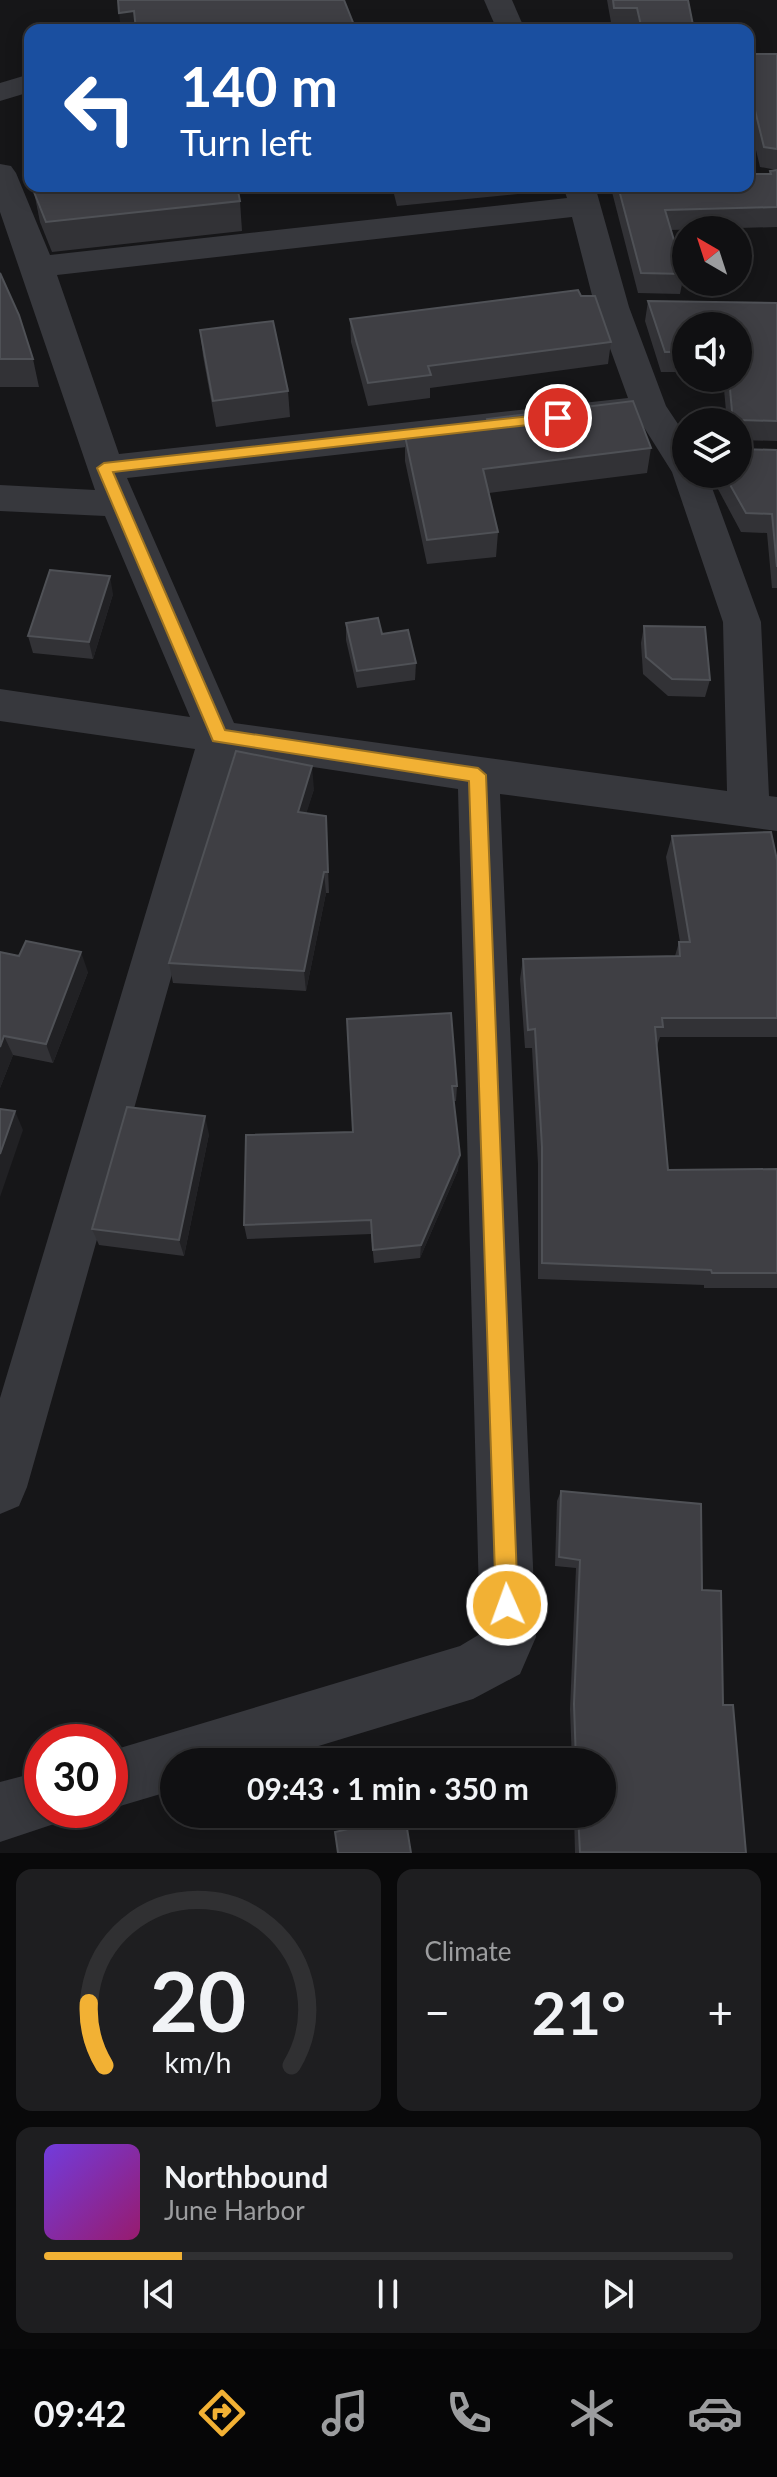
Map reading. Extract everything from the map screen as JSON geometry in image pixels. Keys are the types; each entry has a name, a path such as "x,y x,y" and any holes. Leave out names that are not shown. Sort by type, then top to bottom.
{"street":[{"path":"498,0 508,24"},
{"path":"0,92 24,85"},
{"path":"0,173 38,267 111,486 219,736 0,1487"},
{"path":"38,267 582,196 627,307 649,408 672,442"},
{"path":"0,498 111,486 649,408"},
{"path":"0,705 478,775 763,812 760,623 698,488"},
{"path":"128,1775 473,1671 500,1654 508,1637 478,775"},
{"path":"0,1812 24,1805"}],"building":[{"path":"118,0 344,0 354,24 135,24 134,11 119,13"},
{"path":"613,0 688,0 693,24 641,24 637,8 614,8"},
{"path":"754,54 777,54 777,149 764,147 754,106"},
{"path":"777,170 777,207 665,210 672,234 672,274 641,273 620,192 754,192 754,174 771,174 770,171"},
{"path":"34,192 238,192 240,201 46,222"},
{"path":"0,273 19,315 33,359 0,359"},
{"path":"578,290 581,296 595,296 611,342 428,366 431,375 368,383 350,319"},
{"path":"648,301 777,303 777,421 752,420 752,408 732,408 730,392 752,392 752,312 672,312 672,352 665,352"},
{"path":"273,321 288,391 213,401 200,330"},
{"path":"633,401 651,448 483,469 498,532 427,540 405,436 489,427 487,419"},
{"path":"752,449 777,450 777,567 772,514 746,513 732,488 752,488"},
{"path":"50,570 110,576 89,642 28,636"},
{"path":"378,618 382,634 408,630 416,663 357,671 346,623"},
{"path":"644,626 705,627 710,680 672,679 646,657"},
{"path":"236,751 312,766 298,812 326,816 328,872 324,872 304,971 169,963"},
{"path":"771,832 777,860 777,1018 662,1018 663,1027 655,1027 668,1170 777,1169 777,1273 712,1273 711,1270 542,1263 542,1147 535,1029 528,1030 523,959 680,956 679,942 690,942 672,836"},
{"path":"26,941 81,952 46,1044 4,1036 0,1047 0,952 19,956"},
{"path":"451,1013 457,1086 452,1086 460,1155 421,1245 373,1250 371,1220 244,1225 246,1135 353,1132 347,1019"},
{"path":"127,1107 205,1116 179,1240 92,1229"},
{"path":"0,1109 15,1111 0,1154"},
{"path":"561,1491 701,1504 702,1590 721,1591 723,1705 733,1705 746,1853 580,1852 579,1828 616,1828 616,1748 576,1748 574,1704 580,1560 559,1557"},
{"path":"352,1828 407,1828 411,1853 338,1853 335,1832"}],"route":[{"path":"507,1605 478,775 219,736 104,468 558,418"}]}
